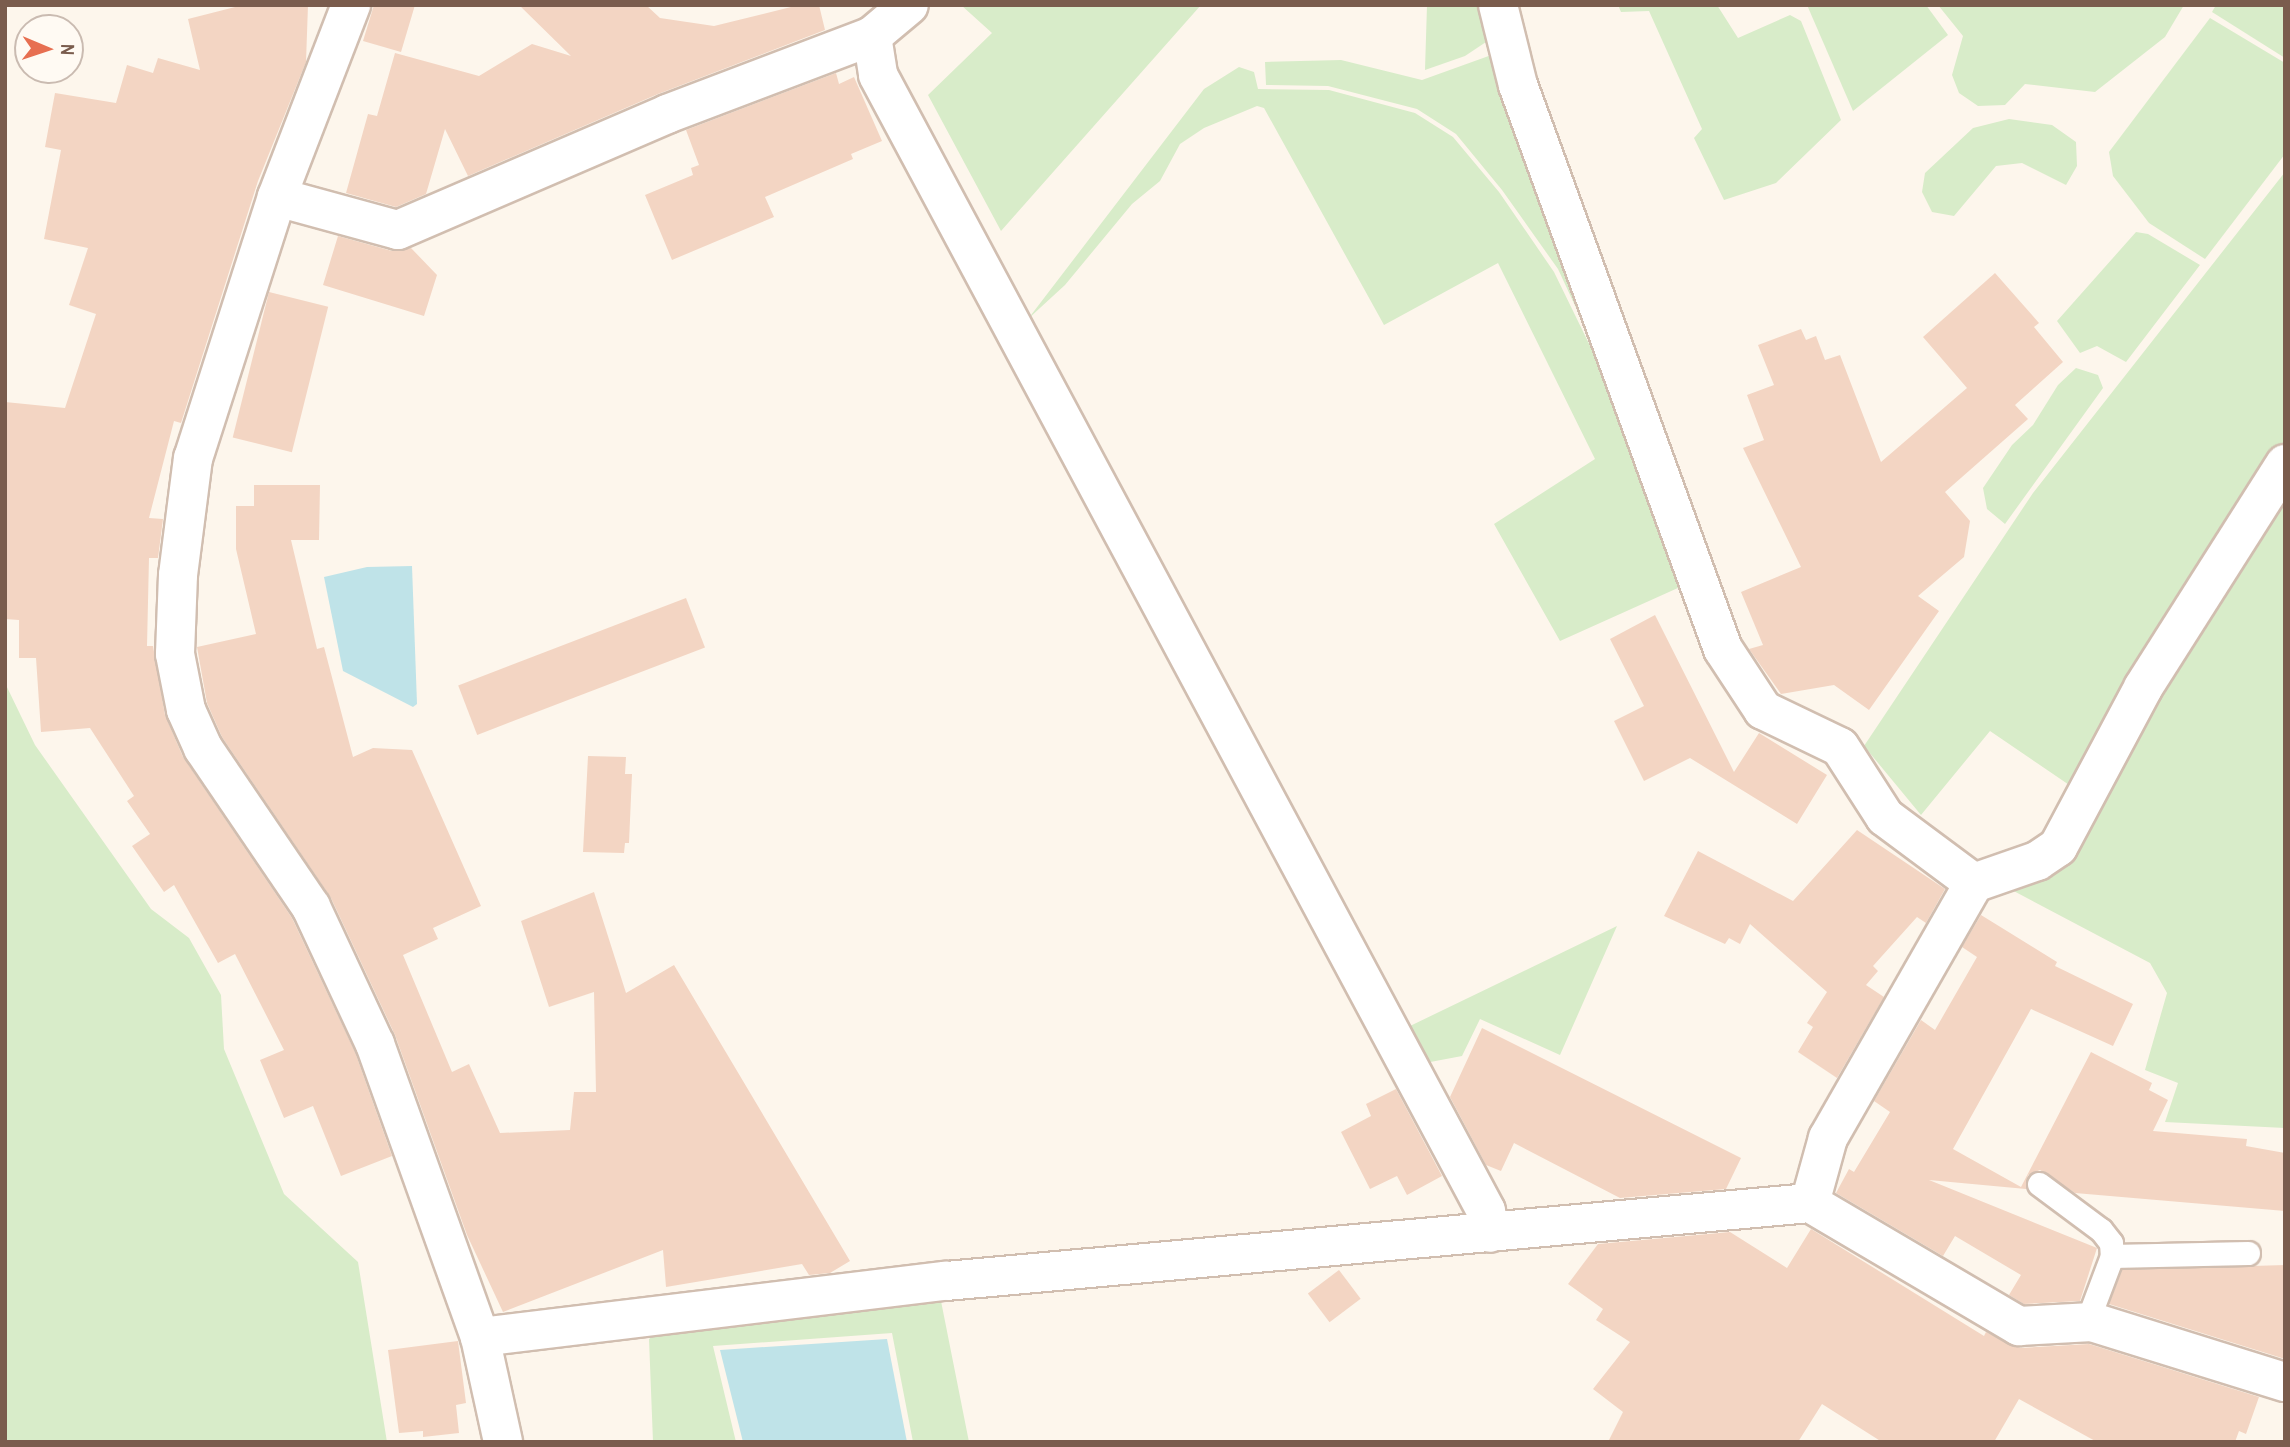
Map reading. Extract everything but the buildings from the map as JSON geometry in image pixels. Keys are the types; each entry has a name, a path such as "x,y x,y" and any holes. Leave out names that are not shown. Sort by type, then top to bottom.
{"street":[{"path":"351,5 277,197 193,458 178,575 175,654 186,710 204,748 311,907 375,1044 480,1336 503,1442"},
{"path":"277,197 398,229 667,114 872,36 909,5"},
{"path":"1498,5 1518,85 1723,649 1763,710 1840,747 1885,817 1974,883"},
{"path":"872,36 878,75 1486,1211 1490,1233"},
{"path":"1810,1203 1828,1138 1974,883 2037,861 2058,847 2143,688 2285,464"},
{"path":"480,1336 946,1281 1810,1203 2019,1326 2087,1322 2285,1382"}],"lane":[{"path":"2039,1184 2101,1230 2111,1243 2112,1256 2087,1322"},
{"path":"2112,1256 2248,1253"}],"green space":[{"path":"961,5 1201,5 1001,231 928,95 992,33"},
{"path":"1427,5 1489,5 1498,34 1465,56 1425,70"},
{"path":"1618,5 1717,5 1738,38 1790,15 1801,21 1841,120 1776,183 1724,200 1694,138 1702,129 1649,11 1621,12"},
{"path":"1807,5 1926,5 1948,35 1853,111"},
{"path":"1938,5 2184,5 2165,37 2095,92 2025,84 2005,105 1978,106 1959,93 1952,75 1963,36"},
{"path":"2216,5 2285,5 2285,58 2212,12"},
{"path":"2210,18 2285,63 2285,154 2205,259 2149,223 2113,176 2109,152"},
{"path":"1497,53 1603,366 1558,269 1502,190 1456,134 1417,109 1328,86 1266,85 1265,62 1341,60 1422,80"},
{"path":"1239,67 1254,72 1258,89 1329,90 1415,113 1453,137 1499,192 1554,272 1614,395 1689,583 1560,641 1494,524 1595,459 1498,263 1384,325 1264,108 1257,106 1204,128 1180,144 1160,181 1132,204 1065,285 1028,319 1204,89"},
{"path":"2009,119 2052,125 2076,142 2077,166 2066,185 2022,163 1996,166 1954,216 1932,212 1922,192 1925,173 1973,128"},
{"path":"2285,172 2285,444 2126,695 2078,791 1990,731 1921,815 1864,746 2033,493"},
{"path":"2136,232 2148,234 2200,265 2126,362 2097,346 2080,353 2057,321"},
{"path":"2076,368 2098,375 2103,388 2005,524 1987,509 1983,488 2012,445 2033,425 2058,385"},
{"path":"2285,484 2285,1128 2165,1122 2178,1083 2145,1070 2167,993 2150,963 2008,888 2153,697"},
{"path":"5,683 35,745 151,909 189,938 221,995 224,1049 284,1194 358,1262 387,1442 5,1442"},
{"path":"1617,926 1560,1055 1480,1019 1462,1056 1425,1063 1410,1026"},
{"path":"940,1296 969,1442 913,1442 892,1333 713,1346 736,1442 653,1442 649,1339 667,1325"}],"water":[{"path":"412,566 417,704 413,707 343,671 324,577 367,567"},
{"path":"887,1339 907,1442 743,1442 720,1350"}]}
